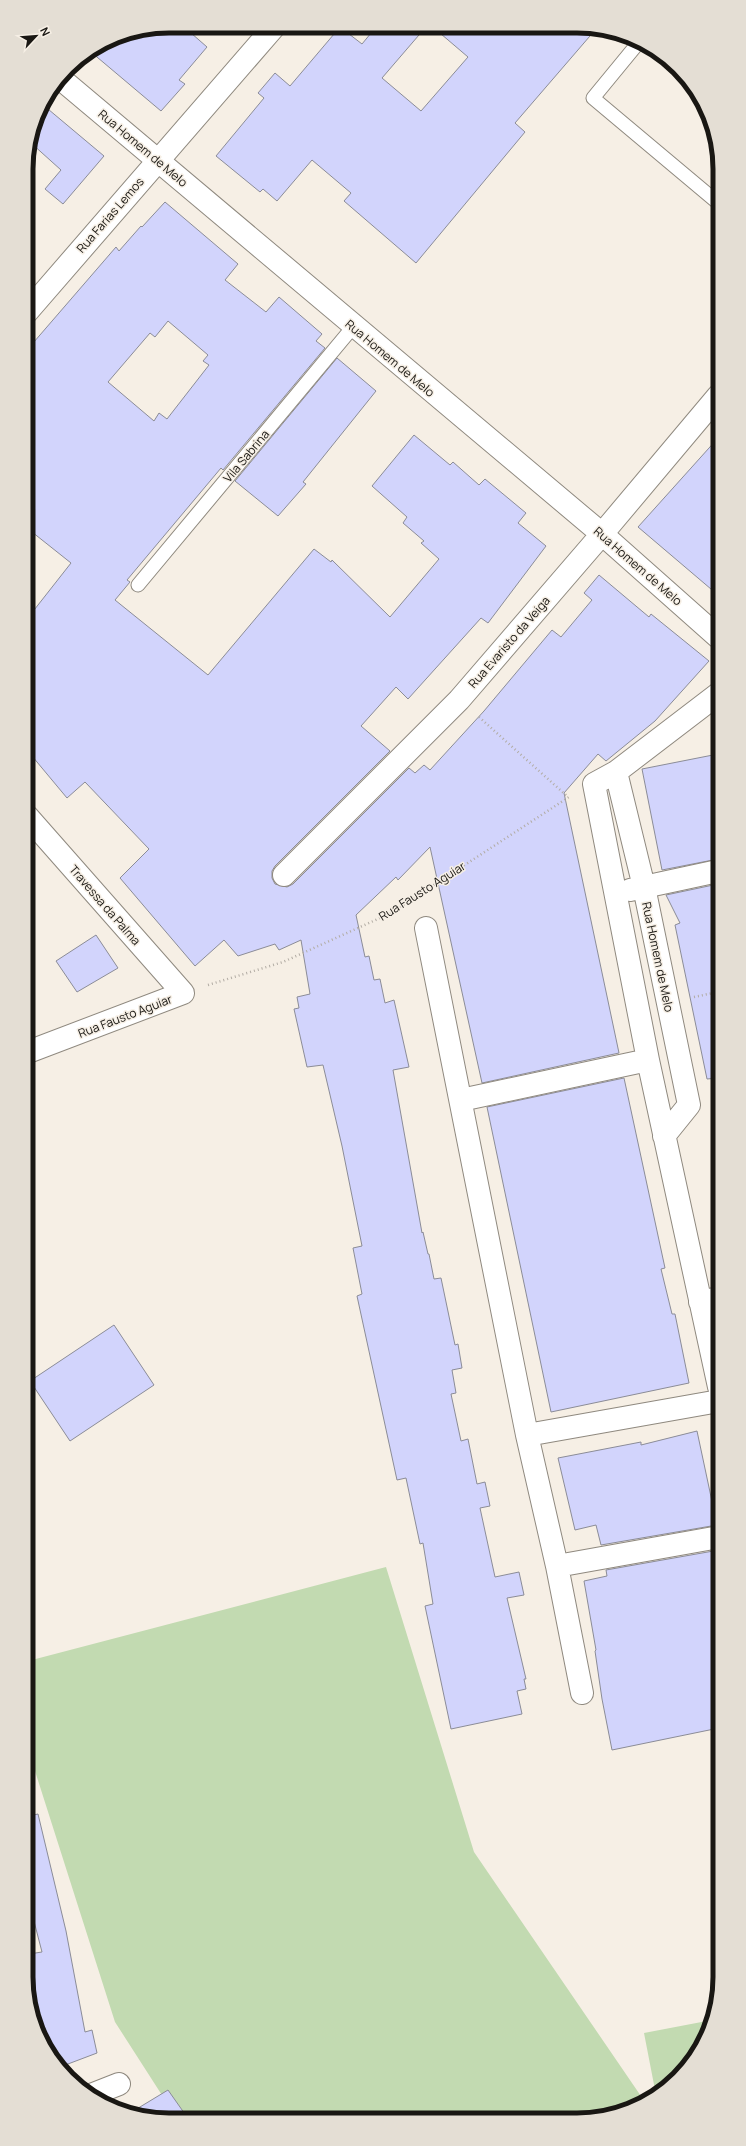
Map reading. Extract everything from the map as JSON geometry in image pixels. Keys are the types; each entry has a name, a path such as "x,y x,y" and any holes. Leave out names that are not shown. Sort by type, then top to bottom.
{"street":[{"name":"Rua Farias Lemos","path":"33,304 269,33"},
{"name":"Rua Homem de Melo","path":"65,82 353,327 602,534 713,633"},
{"name":"Rua Evaristo da Veiga","path":"284,875 459,700 713,402"},
{"path":"713,698 616,772 594,784 664,1136 710,1300 713,1329"},
{"name":"Rua Homem de Melo","path":"616,772 644,887 689,1105 664,1136"},
{"name":"Travessa da Palma","path":"33,823 183,993"},
{"path":"615,894 713,872"},
{"path":"426,928 527,1435 557,1566 582,1693"},
{"name":"Rua Fausto Aguiar","path":"33,1050 183,993"},
{"path":"460,1100 648,1060"},
{"path":"527,1435 713,1402"},
{"path":"557,1566 713,1538"},
{"path":"97,2093 119,2084"}],"lane":[{"path":"635,46 593,98 713,199"},
{"name":"Vila Sabrina","path":"138,585 353,327"}],"path":[{"path":"459,700 568,798"},
{"name":"Rua Fausto Aguiar","path":"183,993 283,962 391,913 568,798 594,784"}],"green space":[{"path":"386,1567 474,1852 641,2097 629,2103 612,2108 595,2112 577,2113 173,2113 115,2022 33,1765 33,1660"},
{"path":"706,2021 690,2053 679,2067 655,2089 644,2033"}],"building":[{"path":"160,33 191,33 207,47 179,80 185,84 161,111 95,55 117,43 142,36"},
{"path":"335,33 348,33 362,44 371,33 421,33 382,78 421,111 468,57 440,33 592,34 515,123 525,132 416,263 344,201 351,193 312,160 277,201 263,189 260,192 216,156 264,98 258,93 275,73 290,86"},
{"path":"47,108 104,156 63,204 45,189 61,170 35,147 40,125"},
{"path":"165,202 238,264 225,280 266,312 279,297 322,334 316,341 325,348 223,470 221,468 127,580 130,582 115,600 208,675 314,549 331,562 332,560 390,617 439,559 421,543 424,541 403,523 407,517 372,486 414,435 450,465 453,462 479,485 485,479 526,513 518,523 546,546 488,623 481,618 408,699 396,687 361,726 390,751 275,866 272,871 272,878 275,884 287,887 293,884 409,768 415,773 424,765 430,770 484,711 552,630 561,637 592,600 584,593 599,575 649,617 651,614 709,661 655,721 606,761 598,754 564,793 619,1053 482,1083 430,847 398,880 396,877 356,915 365,957 369,956 374,980 380,979 385,1003 394,1000 409,1067 393,1070 422,1233 423,1232 429,1254 434,1279 441,1278 455,1345 458,1344 462,1368 452,1370 456,1393 451,1394 461,1441 468,1439 477,1484 485,1482 490,1506 480,1508 495,1577 519,1572 524,1595 507,1598 526,1679 524,1679 526,1689 517,1691 522,1714 451,1729 425,1606 433,1604 423,1543 420,1544 406,1478 397,1480 357,1296 362,1294 353,1248 362,1246 342,1146 323,1065 307,1067 294,1009 299,1008 297,997 310,994 301,940 279,950 275,944 238,956 224,940 195,966 120,878 149,849 85,782 67,798 33,757 33,611 71,563 33,533 33,343 116,247 119,251 141,226 142,227","holes":["168,321 208,355 203,361 209,365 167,419 159,413 154,421 108,382 150,333 155,337"]},
{"path":"337,358 376,391 303,482 306,484 278,516 235,481"},
{"path":"713,444 713,591 638,527"},
{"path":"713,755 713,860 662,870 642,769"},
{"path":"713,885 713,1078 707,1079 675,925 680,923 666,895"},
{"path":"96,935 118,968 77,992 56,961"},
{"path":"624,1078 665,1268 661,1269 672,1314 675,1314 689,1383 551,1412 487,1107"},
{"path":"114,1325 154,1385 70,1441 33,1386 33,1379"},
{"path":"697,1431 713,1506 713,1526 601,1545 596,1525 575,1530 558,1458 641,1442 641,1445"},
{"path":"713,1551 713,1729 612,1750 602,1699 596,1650 584,1581 607,1576 606,1570"},
{"path":"38,1814 66,1931 85,2032 92,2030 97,2053 66,2065 51,2045 43,2029 33,1986 33,1953 42,1952 33,1917 33,1815"},
{"path":"168,2090 184,2113 151,2112 137,2109"}]}
